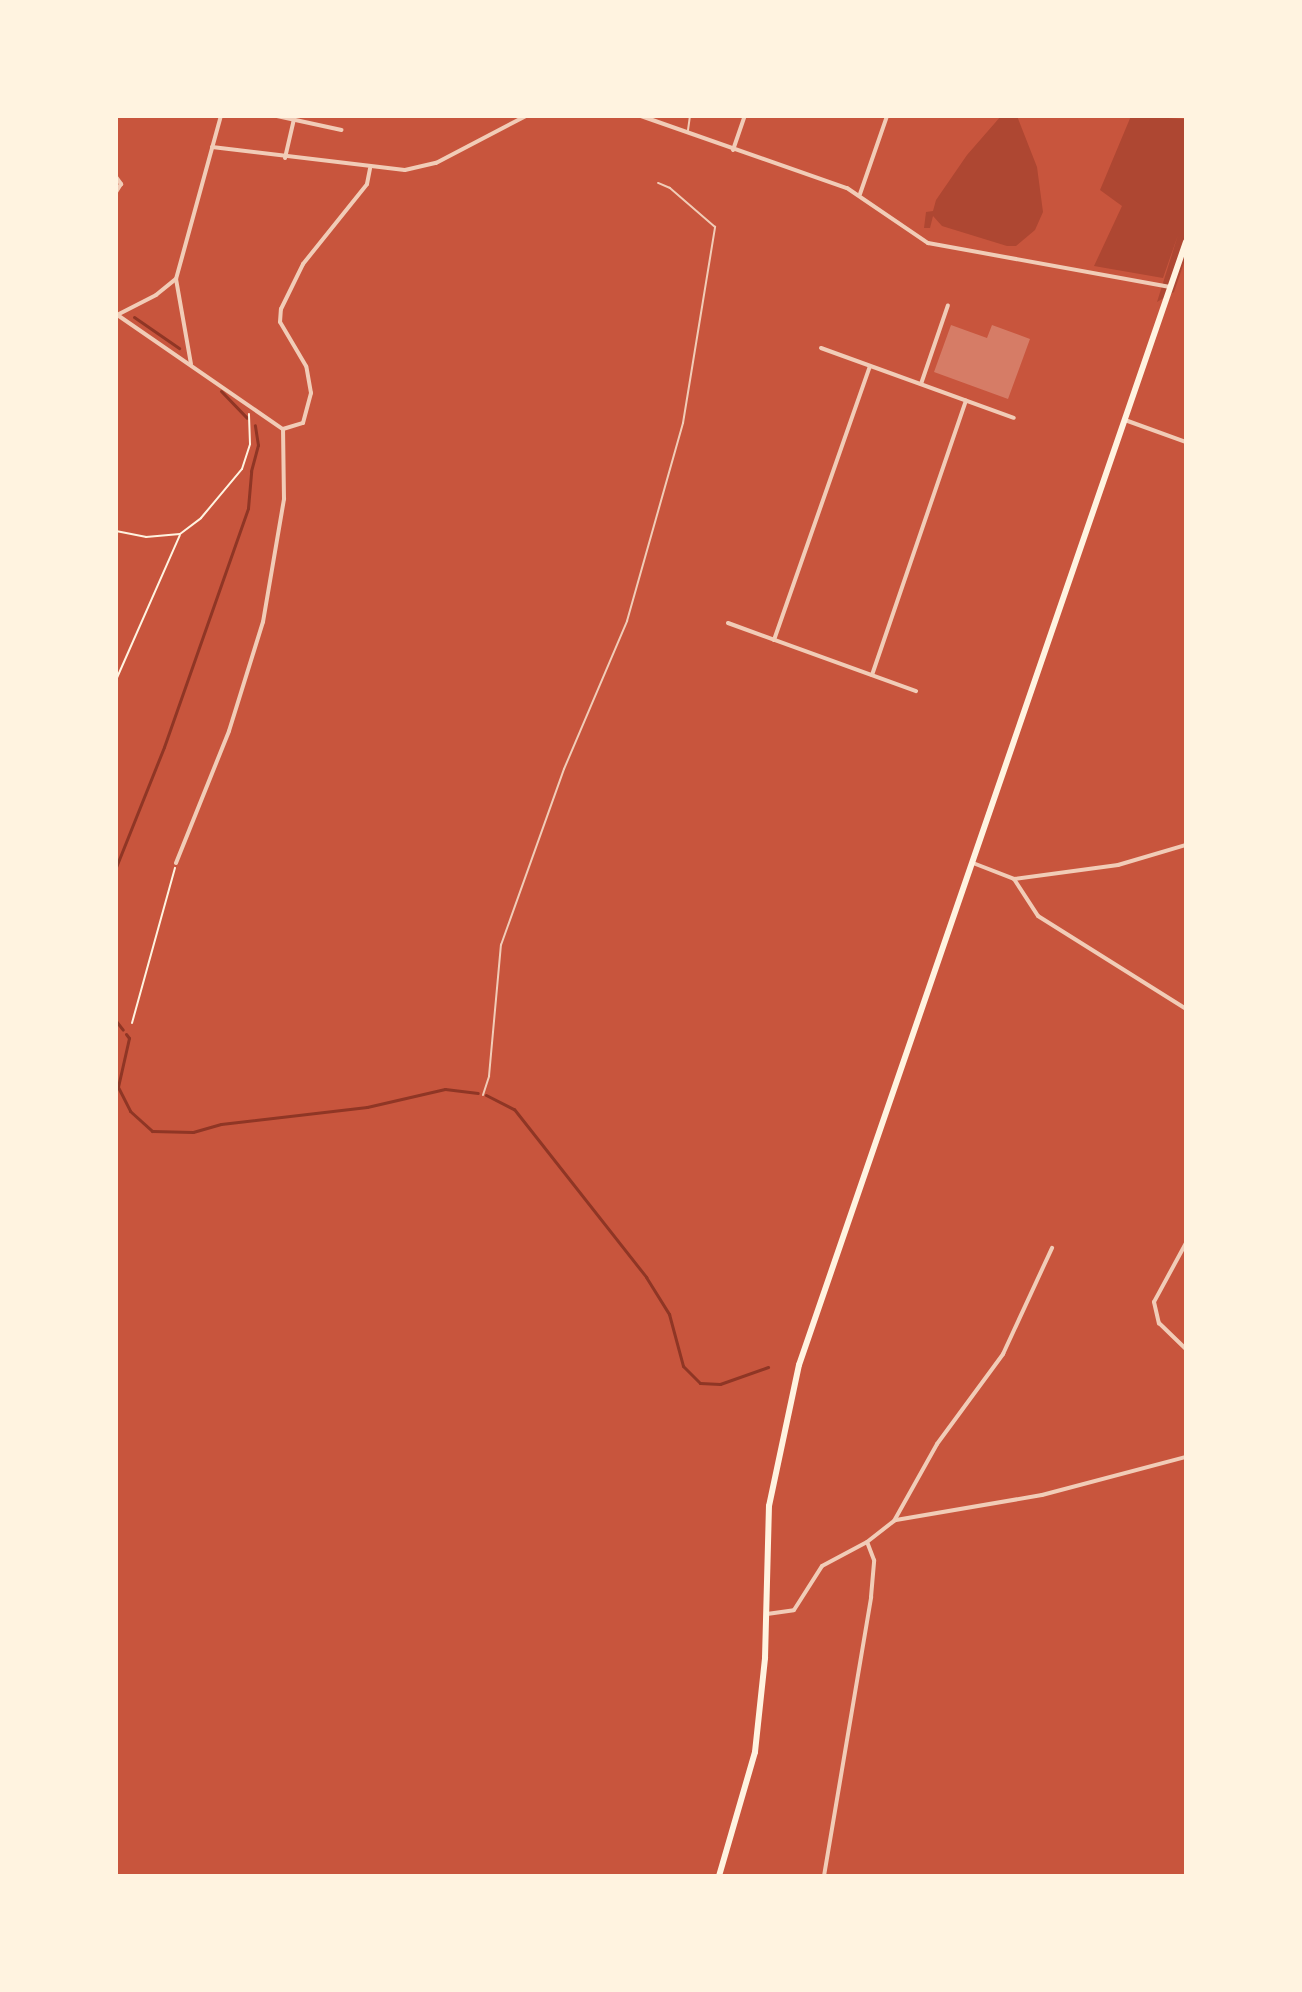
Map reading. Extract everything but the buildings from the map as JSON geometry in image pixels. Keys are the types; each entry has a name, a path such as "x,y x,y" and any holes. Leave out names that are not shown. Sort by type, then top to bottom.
{"main road":[{"path":"719,1876 755,1752 767,1614 769,1506 794,1384 1186,242"}],"street":[{"path":"191,364 176,279 221,116"},
{"path":"277,116 342,130"},
{"path":"212,147 405,170 436,163 526,116"},
{"path":"641,116 860,194 895,223 928,243 1170,287"},
{"path":"733,150 745,116"},
{"path":"860,194 887,116"},
{"path":"285,158 294,120"},
{"path":"176,279 156,295 117,314 172,355 191,364 249,409 283,429 303,423 310,405 309,379 306,366 280,322 281,309 303,264 367,184 370,168"},
{"path":"116,177 121,184 116,192"},
{"path":"921,384 948,305"},
{"path":"821,348 1014,418"},
{"path":"774,640 870,366"},
{"path":"872,675 966,401"},
{"path":"1125,420 1186,442"},
{"path":"176,863 229,731 263,622 284,499 283,429"},
{"path":"728,623 916,691"},
{"path":"973,863 1014,879 1118,865 1186,845"},
{"path":"1014,879 1038,916 1186,1009"},
{"path":"1186,1243 1154,1302 1159,1323 1186,1349"},
{"path":"767,1614 794,1610 822,1566 867,1542 894,1521 937,1444 1003,1354 1052,1248"},
{"path":"894,1521 1042,1495 1186,1457"},
{"path":"824,1876 871,1597 874,1560 867,1542"}],"lane":[{"path":"688,132 690,116"},
{"path":"483,1095 489,1076 501,945 564,769 627,621 683,423 715,227 681,197 658,183"}],"path":[{"path":"116,680 180,534 201,518 242,469 250,444 249,409"},
{"path":"116,531 146,537 180,534"},
{"path":"132,1023 176,863"}],"shaded area":[{"path":"1001,116 1017,116 1037,167 1043,212 1035,230 1016,246 1007,246 942,226 933,216 930,228 924,228 926,212 933,211 936,200 967,155"},
{"path":"1131,116 1186,119 1186,257 1174,292 1157,302 1178,235 1163,278 1094,266 1122,206 1100,190"}],"waterway":[{"path":"134,317 179,348"},
{"path":"221,391 247,418"},
{"path":"116,867 164,747 248,508 251,471 258,445 255,425"},
{"path":"116,1021 123,1030"},
{"path":"126,1034 129,1038 118,1087 130,1111 152,1131 193,1132 221,1124 367,1107 445,1089 478,1093"},
{"path":"486,1095 514,1109 646,1277 669,1314 683,1366 700,1383 720,1384 768,1367"}]}
